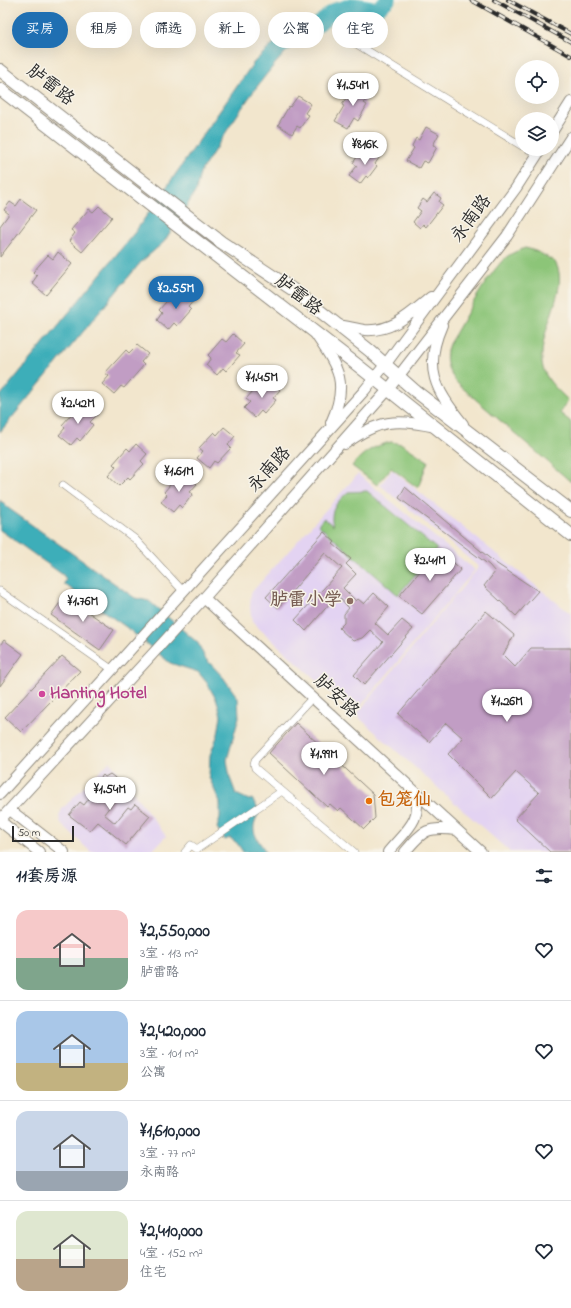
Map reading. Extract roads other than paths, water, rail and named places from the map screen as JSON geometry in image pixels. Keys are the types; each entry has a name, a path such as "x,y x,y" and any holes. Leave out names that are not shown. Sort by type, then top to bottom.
{"main road":[{"name":"胪雷路","path":"0,70 230,249 292,289 472,435 571,511"},
{"name":"胪雷路","path":"0,89 312,330 387,391 436,427 571,535"},
{"path":"559,121 571,102"},
{"path":"39,852 0,821 204,598 387,391 507,236 571,138"},
{"name":"永南路","path":"0,794 374,379 516,188 536,156"},
{"path":"336,325 365,330 382,329 401,321 443,287"},
{"path":"446,313 433,348 433,372 445,402 472,435"},
{"path":"312,330 333,360 342,392 338,408 327,431"},
{"path":"332,453 351,440 386,422 404,421 436,427"},
{"name":"胪安路","path":"204,598 481,852"},
{"path":"388,852 414,821 418,811 418,801 414,792"},
{"path":"10,810 64,852"},
{"path":"405,852 427,830 434,828 457,830"}],"street":[{"path":"363,48 515,142"},
{"path":"63,485 135,539 183,591"},
{"path":"0,591 113,670"},
{"path":"312,698 256,760 254,764 255,768 354,852"},
{"path":"185,852 191,845 199,850 218,834 282,791"}],"water":[{"path":"269,48 290,48 274,65 236,117 200,173 196,191 164,242 141,262 0,432 0,396 135,232 254,62"},
{"path":"0,500 8,508 135,598 149,601 198,643 205,658 223,677 238,698 239,717 227,760 230,778 236,794 249,800 252,799 260,811 255,823 254,832 258,841 266,852 243,852 237,843 230,838 225,840 217,828 220,817 220,803 209,777 210,755 218,734 221,716 217,701 207,683 198,672 170,663 126,627 64,584 66,579 63,575 0,530"}],"waterway":[{"path":"324,19 335,10 354,5 377,9 388,0"}],"railway":[{"path":"471,0 571,56"},
{"path":"494,0 571,42"},
{"path":"508,0 571,34"}],"place":[{"name":"胪雷小学","path":"350,601"},
{"name":"Hanting Hotel","path":"42,694"},
{"name":"包笼仙","path":"369,801"}]}
